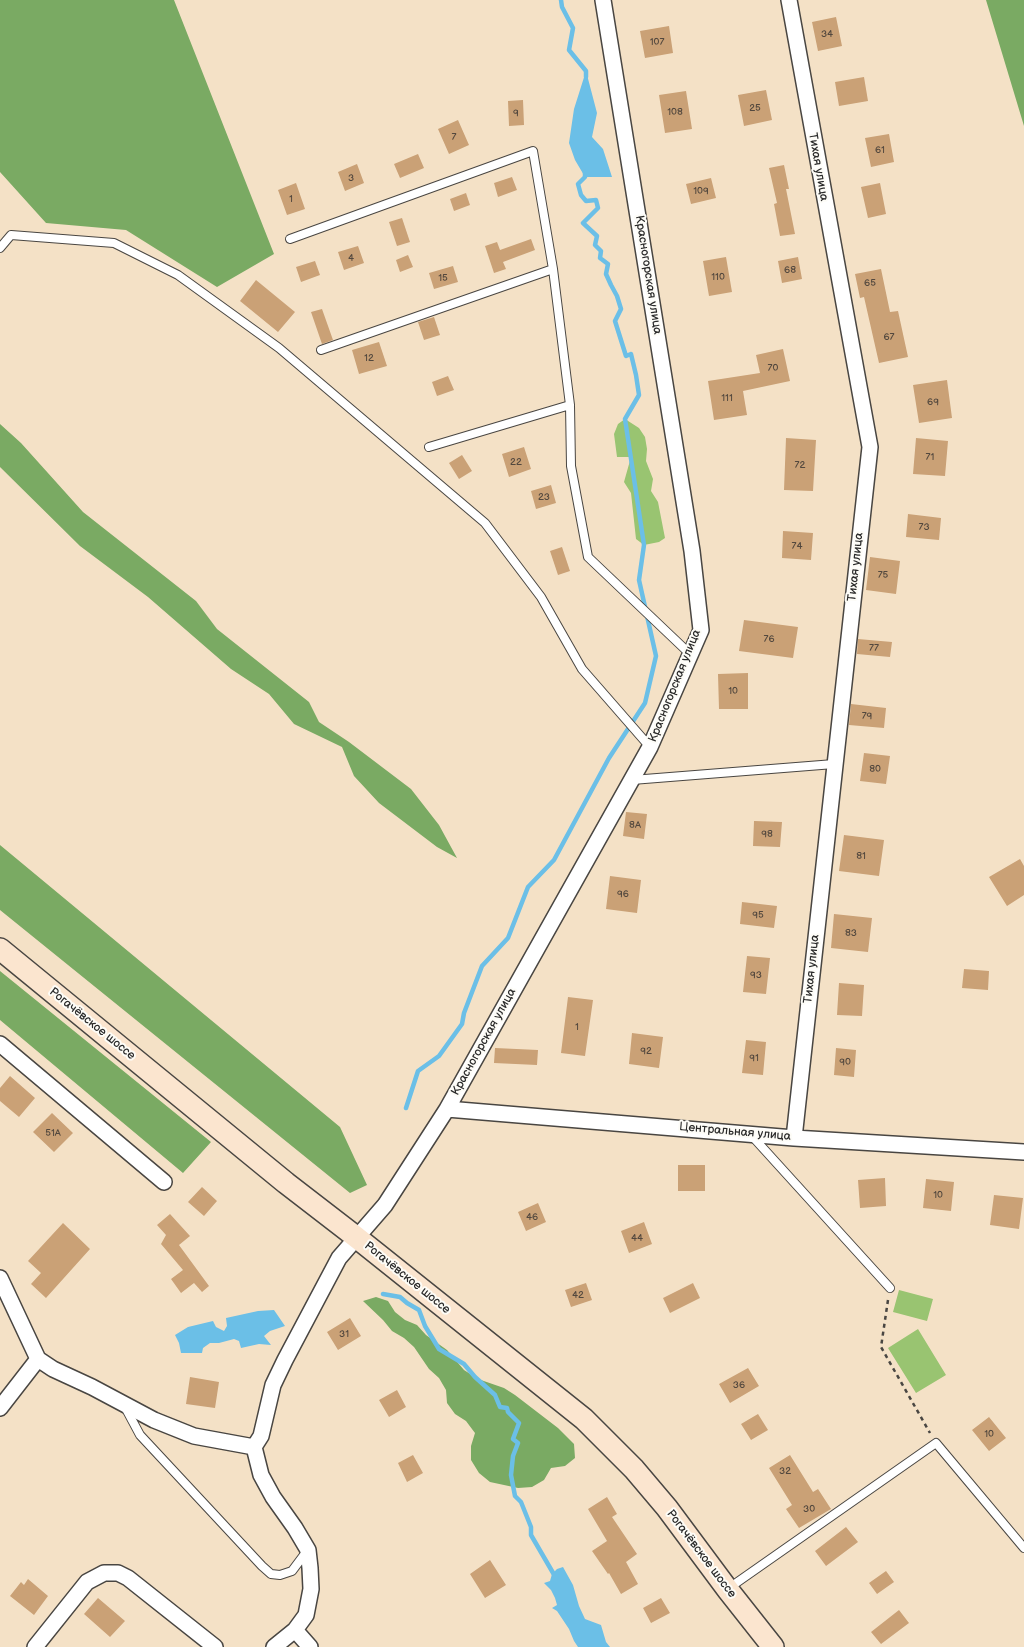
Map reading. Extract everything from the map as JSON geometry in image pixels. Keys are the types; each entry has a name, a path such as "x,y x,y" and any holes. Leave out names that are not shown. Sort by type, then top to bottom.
{"main road":[{"name":"Рогачёвское шоссе","path":"0,949 286,1183 584,1420 610,1444 667,1508 773,1647"}],"street":[{"name":"Красногорская улица","path":"254,1447 261,1436 273,1385 284,1360 339,1258 385,1205 447,1109 650,747 701,630 692,551 603,0"},
{"name":"Тихая улица","path":"789,0 870,447 794,1138"},
{"path":"0,1044 164,1182"},
{"name":"Центральная улица","path":"447,1109 794,1138 1024,1152"},
{"path":"0,1278 38,1359 154,1420 194,1436 254,1447 261,1475 273,1497 308,1550 310,1568 311,1590 306,1615 295,1630 274,1647"},
{"path":"0,1408 38,1359"},
{"path":"35,1647 87,1582 104,1573 118,1573 128,1578 215,1647"},
{"path":"295,1630 310,1647"}],"lane":[{"path":"290,239 533,151 553,269 570,405 571,466 588,557 690,654"},
{"path":"0,248 11,236 114,243 178,275 279,348 485,523 541,597 582,669 650,747"},
{"path":"321,350 553,269"},
{"path":"430,447 570,405"},
{"path":"632,780 834,764"},
{"path":"749,1133 890,1288"},
{"path":"123,1404 140,1435 271,1574 280,1575 292,1571 308,1550"},
{"path":"728,1590 936,1443 1024,1548"},
{"path":"1018,1541 1024,1534"}],"path":[{"path":"890,1288 880,1347 936,1443"}],"green space":[{"path":"0,0 174,0 274,254 217,287 126,230 46,223 0,172"},
{"path":"986,0 1024,0 1024,126"},
{"path":"625,419 639,428 645,437 646,461 653,479 651,491 658,502 665,538 659,542 644,545 636,539 631,493 624,482 631,457 617,457 614,434 618,424"},
{"path":"0,424 21,443 83,512 196,601 217,629 309,702 319,722 411,789 439,825 457,858 437,847 379,803 354,776 342,747 294,724 269,694 231,669 148,597 80,546 0,467"},
{"path":"0,845 340,1127 367,1185 350,1193 0,910"},
{"path":"0,971 211,1142 183,1173 0,1020"},
{"path":"899,1290 933,1299 927,1321 893,1312"},
{"path":"376,1297 388,1301 395,1312 405,1320 417,1325 426,1335 447,1350 464,1370 478,1379 504,1388 558,1428 574,1444 575,1458 565,1466 551,1468 544,1480 532,1487 518,1488 490,1482 479,1473 471,1460 471,1446 475,1433 466,1421 455,1414 447,1403 446,1390 439,1378 429,1369 414,1347 392,1331 363,1301"},
{"path":"918,1329 946,1375 916,1393 888,1348"}],"water":[{"path":"586,71 597,113 592,137 603,149 612,177 585,177 575,160 569,143 574,109"},
{"path":"274,1310 285,1326 270,1331 264,1336 271,1345 259,1344 241,1348 239,1341 234,1339 210,1343 203,1348 202,1353 181,1353 175,1335 188,1327 213,1321 216,1327 224,1331 227,1326 226,1318 258,1311"},
{"path":"563,1567 573,1585 585,1619 601,1625 606,1642 610,1647 578,1647 557,1611 552,1608 557,1605 555,1598 551,1590 544,1583 550,1581 552,1574 557,1569"}],"building":[{"path":"836,17 842,46 818,51 812,22"},
{"path":"669,26 673,53 645,58 640,31"},
{"path":"864,77 868,101 839,106 835,82"},
{"path":"766,90 772,120 744,126 738,95"},
{"path":"686,91 692,129 665,133 659,95"},
{"path":"523,100 524,125 509,126 508,101"},
{"path":"458,120 469,145 449,154 438,129"},
{"path":"889,134 894,162 871,167 865,138"},
{"path":"418,154 424,168 400,178 394,164"},
{"path":"357,164 364,183 345,191 338,172"},
{"path":"784,165 789,189 786,189 795,234 780,236 774,204 777,203 769,168"},
{"path":"512,177 517,190 498,197 494,183"},
{"path":"711,178 716,198 691,204 686,184"},
{"path":"296,183 305,209 287,215 278,190"},
{"path":"880,183 886,214 868,218 861,187"},
{"path":"466,193 470,205 454,211 450,199"},
{"path":"402,218 410,242 397,246 389,222"},
{"path":"531,239 535,250 503,262 506,269 494,273 485,246 497,242 500,250"},
{"path":"358,246 364,263 344,270 338,252"},
{"path":"408,255 413,267 400,272 396,260"},
{"path":"726,257 732,292 709,296 703,261"},
{"path":"798,257 802,279 782,283 778,261"},
{"path":"315,261 320,275 301,282 296,267"},
{"path":"453,266 458,282 434,289 429,273"},
{"path":"881,269 890,312 898,311 908,357 879,363 864,297 860,298 855,274"},
{"path":"256,280 295,312 278,332 240,301"},
{"path":"322,309 333,340 322,344 311,312"},
{"path":"434,317 440,335 424,340 418,322"},
{"path":"379,342 387,366 359,374 352,350"},
{"path":"783,349 790,381 743,391 747,415 714,420 708,381 760,373 756,355"},
{"path":"448,376 454,390 437,396 432,382"},
{"path":"947,380 952,418 919,423 913,385"},
{"path":"786,438 816,440 813,491 784,490"},
{"path":"916,438 948,441 945,476 913,474"},
{"path":"524,447 531,469 509,477 502,454"},
{"path":"462,455 472,471 459,479 449,463"},
{"path":"551,485 556,503 536,509 531,491"},
{"path":"908,514 941,518 939,540 906,537"},
{"path":"783,531 813,533 811,560 782,558"},
{"path":"562,547 570,571 558,575 550,551"},
{"path":"870,557 900,561 896,594 866,590"},
{"path":"744,620 798,627 793,658 739,651"},
{"path":"858,639 892,642 890,657 857,654"},
{"path":"748,673 748,709 719,709 718,674"},
{"path":"851,704 886,708 884,728 849,725"},
{"path":"864,753 890,756 886,784 860,781"},
{"path":"626,812 647,814 644,839 623,836"},
{"path":"754,821 782,822 780,847 753,846"},
{"path":"844,835 884,840 879,876 839,871"},
{"path":"1020,859 1024,866 1024,895 1007,906 989,877"},
{"path":"610,876 641,880 637,913 606,909"},
{"path":"742,902 777,906 774,928 740,924"},
{"path":"834,914 872,918 868,952 831,948"},
{"path":"747,956 770,958 766,994 743,992"},
{"path":"964,969 989,971 988,990 962,988"},
{"path":"839,983 864,985 862,1016 837,1015"},
{"path":"568,997 593,1000 585,1056 561,1053"},
{"path":"632,1033 663,1037 659,1068 629,1064"},
{"path":"746,1040 766,1042 763,1075 742,1073"},
{"path":"495,1048 538,1050 537,1065 494,1063"},
{"path":"836,1048 856,1050 854,1077 834,1075"},
{"path":"10,1076 35,1098 19,1117 0,1101 0,1088"},
{"path":"52,1113 73,1133 54,1152 33,1132"},
{"path":"678,1165 705,1165 705,1191 678,1191"},
{"path":"885,1178 886,1206 860,1208 858,1180"},
{"path":"926,1179 954,1182 951,1211 923,1208"},
{"path":"202,1187 217,1201 204,1216 188,1202"},
{"path":"994,1195 1023,1198 1019,1229 990,1225"},
{"path":"538,1203 546,1222 526,1231 518,1212"},
{"path":"170,1214 190,1236 179,1245 209,1286 202,1292 194,1283 181,1293 171,1279 183,1270 161,1244 166,1235 157,1225"},
{"path":"644,1222 652,1244 629,1253 621,1231"},
{"path":"63,1223 90,1249 46,1298 31,1284 41,1273 28,1261"},
{"path":"586,1283 592,1300 571,1307 565,1290"},
{"path":"693,1283 700,1298 670,1313 663,1298"},
{"path":"350,1318 361,1336 338,1350 327,1332"},
{"path":"748,1368 759,1386 730,1403 719,1384"},
{"path":"190,1377 219,1382 215,1408 186,1404"},
{"path":"397,1390 406,1407 389,1417 379,1400"},
{"path":"758,1414 768,1430 751,1440 741,1424"},
{"path":"989,1417 1006,1438 989,1451 972,1430"},
{"path":"413,1455 423,1473 407,1482 398,1463"},
{"path":"790,1455 813,1492 818,1489 831,1509 799,1528 786,1509 792,1505 769,1468"},
{"path":"607,1497 617,1514 612,1517 637,1554 626,1562 638,1584 621,1594 609,1573 592,1551 607,1541 588,1509"},
{"path":"846,1527 858,1542 826,1566 815,1551"},
{"path":"490,1560 506,1585 485,1598 470,1574"},
{"path":"886,1571 894,1582 877,1594 869,1583"},
{"path":"28,1579 48,1596 34,1615 10,1596 21,1582 24,1585"},
{"path":"98,1598 125,1621 110,1637 84,1614"},
{"path":"661,1598 670,1613 651,1623 643,1608"},
{"path":"899,1610 909,1623 881,1644 871,1632"}],"waterway":[{"path":"561,0 562,7 573,28 569,50 586,71 586,77"},
{"path":"406,1108 418,1071 439,1056 462,1024 464,1013 482,966 508,938 528,887 554,860 609,758 645,703 656,656 639,580 644,545 625,419 639,395 631,354 626,356 615,321 621,309 606,274 608,264 600,258 601,251 595,245 597,236 583,223 598,208 596,200 586,201 581,195 578,184 585,177 585,172"},
{"path":"383,1294 400,1297 419,1310 425,1326 439,1349 464,1364 495,1395 500,1407 507,1408 508,1412 519,1423 513,1439 518,1443 513,1456 511,1475 515,1496 521,1502 531,1527 531,1535 556,1578"}]}
